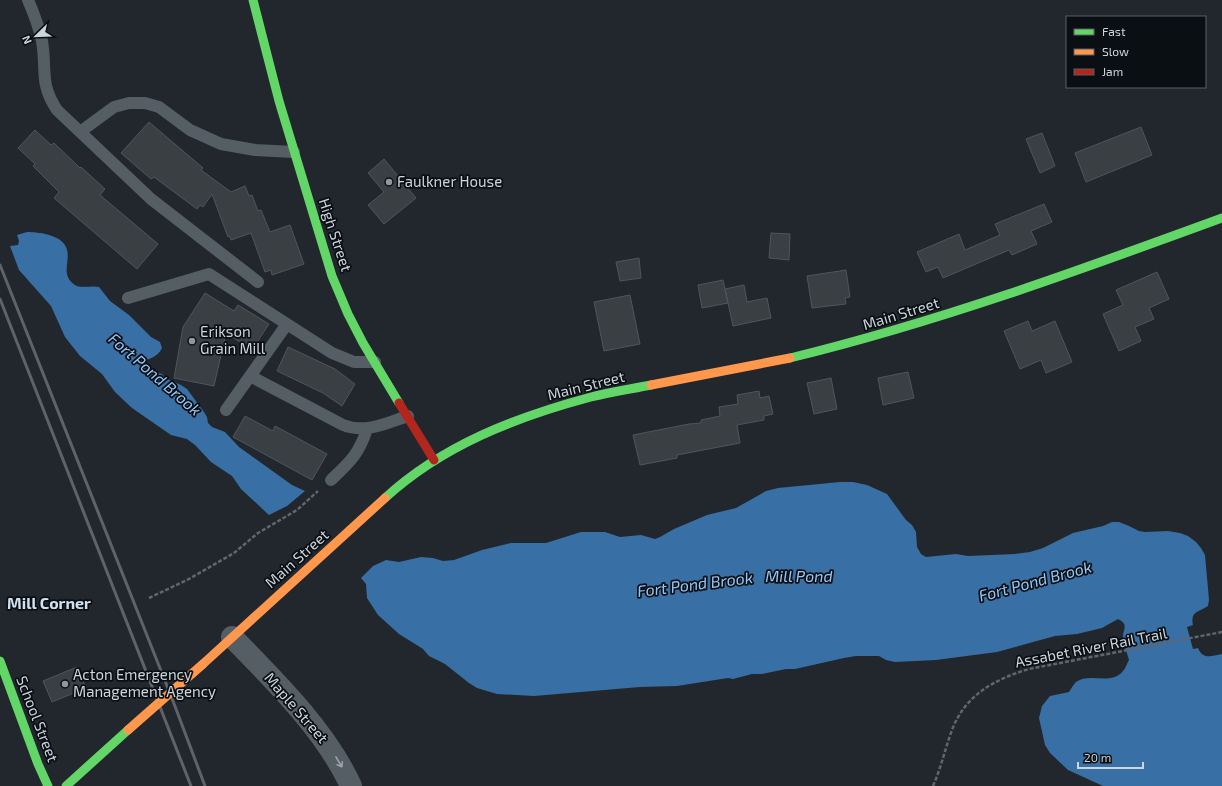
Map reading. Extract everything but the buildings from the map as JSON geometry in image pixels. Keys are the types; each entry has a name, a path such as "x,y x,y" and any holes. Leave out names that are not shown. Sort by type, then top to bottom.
{"main road":[{"name":"High Street","path":"253,0 279,101 332,276 353,324 434,460"},
{"name":"Main Street","path":"66,786 203,664 396,488 434,460 491,430 552,408 608,394 788,358 874,337 1007,295 1222,218"},
{"name":"School Street","path":"0,661 5,688 48,786"}],"street":[{"name":"Maple Street","path":"232,636 289,698 322,737 339,762 351,786"}],"lane":[{"path":"28,0 38,26 42,42 44,76 47,90 58,110 151,199 258,282"},
{"path":"80,132 114,107 129,103 145,103 159,106 190,130 221,144 255,150 294,152"},
{"path":"128,298 209,274 332,353 347,360 361,363 375,362"},
{"path":"226,410 287,324"},
{"path":"250,376 344,425 354,428 367,429 408,416"},
{"path":"331,480 354,457 361,446 367,429"}],"path":[{"path":"148,598 189,579 234,553 258,533 297,510 331,480"},
{"name":"Assabet River Rail Trail","path":"933,786 958,717 967,703 979,692 998,680 1025,670 1222,632"}],"water":[{"name":"Fort Pond Brook","path":"27,232 49,235 55,237 63,243 66,247 68,257 67,272 70,281 77,286 99,287 110,301 129,315 151,337 160,342 162,348 157,355 136,363 148,370 162,374 165,378 187,389 204,412 208,423 212,427 225,432 239,447 292,485 305,491 287,506 269,515 241,489 232,476 211,462 195,445 187,439 171,435 132,408 115,392 102,374 80,356 65,337 51,306 19,270 10,246 18,245 19,241 17,235"},
{"name":"Mill Pond","path":"853,482 867,485 887,494 906,520 912,525 916,532 917,547 921,554 926,557 956,554 968,556 1030,552 1043,548 1073,533 1103,526 1112,522 1119,522 1139,531 1145,532 1168,531 1180,533 1188,536 1196,542 1205,555 1209,600 1208,606 1194,614 1192,620 1193,625 1187,627 1193,649 1198,648 1205,656 1222,654 1222,786 1103,786 1068,770 1050,753 1045,745 1039,718 1042,706 1050,696 1069,692 1076,682 1082,679 1113,678 1125,668 1129,660 1123,638 1125,626 1122,621 1118,619 1102,628 1077,634 1055,636 997,652 936,660 895,662 886,660 879,656 856,656 795,669 786,669 762,674 752,674 733,679 728,678 677,686 640,687 534,696 497,694 477,688 445,664 429,656 423,649 399,634 378,615 367,598 366,584 361,578 373,566 386,560 399,562 421,557 443,561 454,560 482,550 511,543 546,543 581,532 605,532 620,537 641,535 655,539 707,515 736,508 766,491 778,488"}],"railway":[{"path":"0,265 173,701 205,786"},
{"path":"0,299 191,786"}],"traffic: fast":[{"path":"253,0 279,101 332,276 348,314 363,343 399,403"},
{"path":"790,358 845,344 954,312 1062,276 1222,218"},
{"path":"385,498 407,479 431,463 482,435 508,424 563,405 591,397 651,385"},
{"path":"0,661 38,764 48,786"},
{"path":"66,786 128,730"}],"traffic: slow":[{"path":"651,385 790,358"},
{"path":"203,664 385,498"},
{"path":"128,730 203,664"}],"traffic: jam":[{"path":"399,403 434,460"}],"place":[{"name":"Faulkner House","path":"389,182"},
{"name":"Erikson Grain Mill","path":"192,341"},
{"name":"Acton Emergency Management Agency","path":"65,684"}],"district":[{"name":"Mill Corner","path":"49,603"}]}
